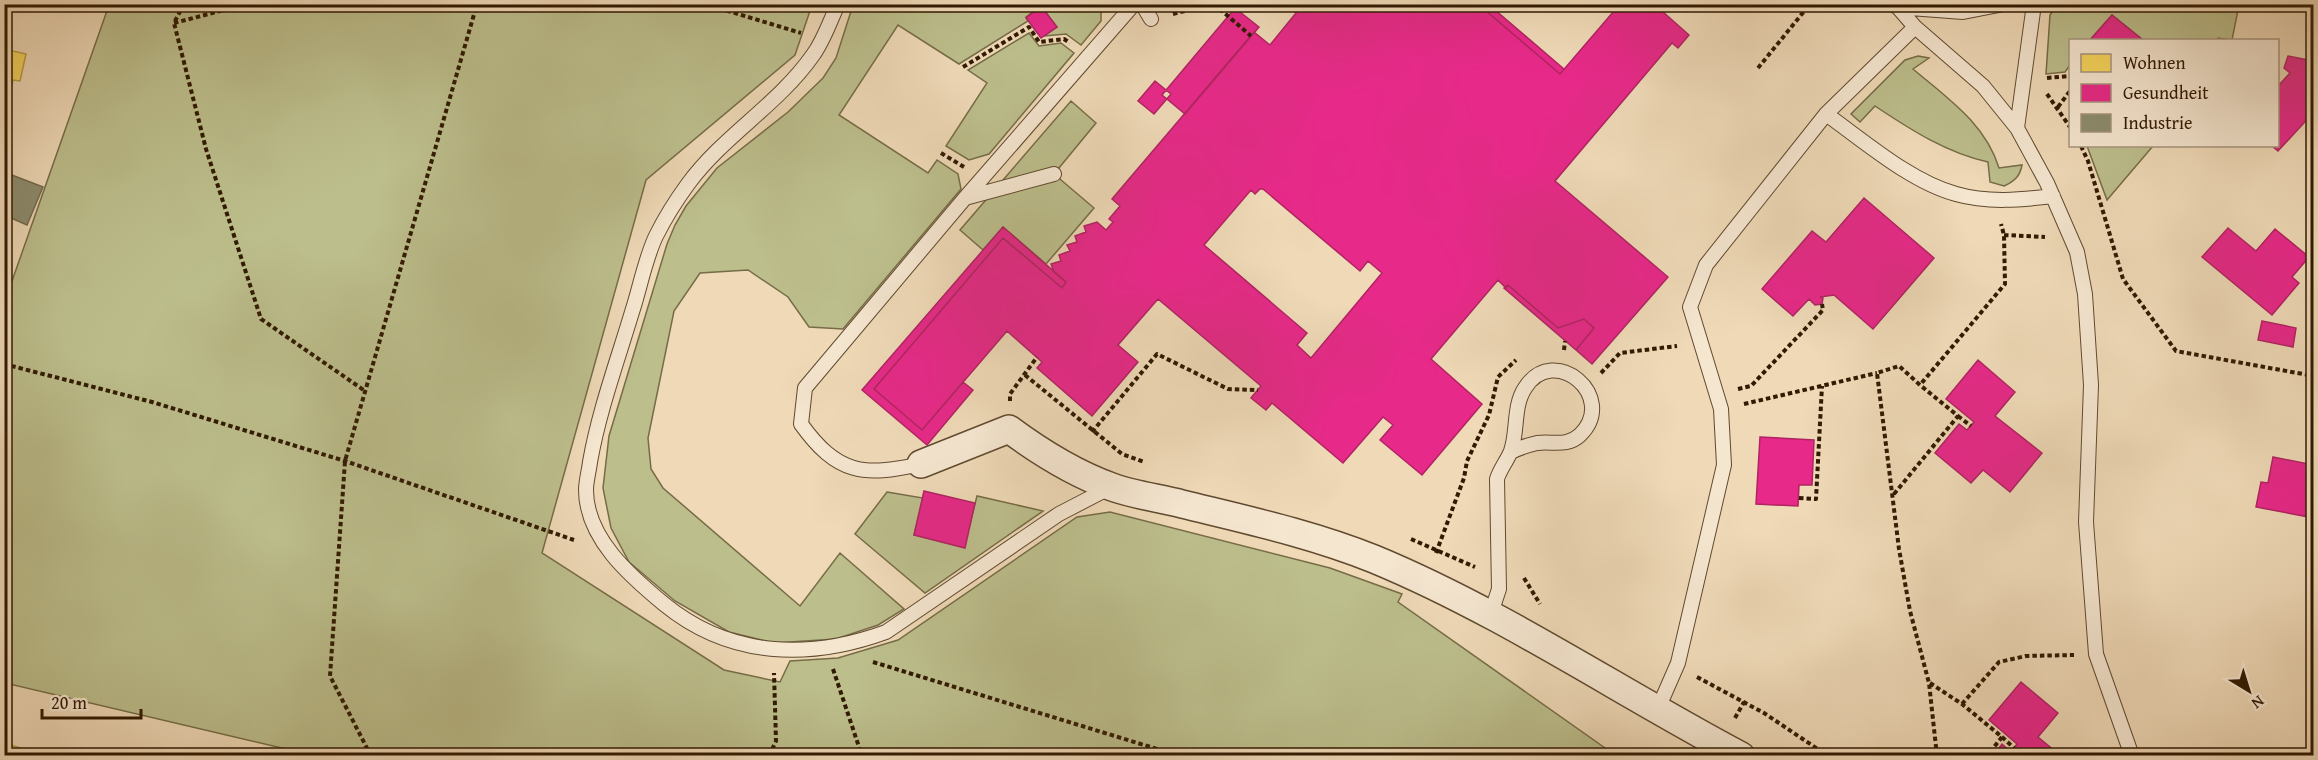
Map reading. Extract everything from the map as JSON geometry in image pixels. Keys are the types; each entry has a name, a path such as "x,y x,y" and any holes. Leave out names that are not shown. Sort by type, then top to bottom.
{"street":[{"path":"921,464 1009,429 1048,456 1112,487 1270,525 1327,542 1440,588 1491,614 1657,711 1741,756"}],"lane":[{"path":"838,4 822,40 791,82 726,141 688,183 655,237 595,436 586,491 593,520 610,553 642,586 670,609 728,639 774,651 825,649 857,642 886,632 1059,514 1112,487"},
{"path":"921,464 878,472 851,469 831,456 801,424 805,388 965,198 1134,4"},
{"path":"1142,4 1151,19"},
{"path":"1896,6 1963,12 2004,4"},
{"path":"2017,128 2034,4"},
{"path":"1896,6 1915,27 1983,86 2017,128 2053,196 2077,252 2085,294 2091,385 2086,522 2096,654 2132,756"},
{"path":"1657,711 1675,670 1724,465 1721,409 1690,307 1706,265 1826,114 1915,27"},
{"path":"1826,114 1909,172 1955,194 1994,200 2053,196"},
{"path":"965,198 1054,174"},
{"path":"1491,614 1499,589 1497,479 1501,465 1510,452 1524,388 1534,378 1550,371 1568,372 1577,376 1590,396 1592,405 1587,427 1579,436 1565,444 1533,444 1510,452"}],"path":[{"path":"184,4 174,23 206,149 261,319 365,391"},
{"path":"174,23 247,4"},
{"path":"371,756 330,676 345,461 477,4"},
{"path":"705,4 822,40"},
{"path":"1151,19 1213,4 1251,36"},
{"path":"1758,68 1810,4"},
{"path":"963,67 1029,27 1040,42 1064,39"},
{"path":"2042,79 2069,76"},
{"path":"2041,87 2058,107 2069,125"},
{"path":"2058,107 2069,92"},
{"path":"2081,147 2088,161 2123,279 2176,351 2313,375"},
{"path":"1920,385 2005,284 2004,235 1994,200"},
{"path":"2004,235 2071,238"},
{"path":"1717,395 1751,386 1823,310 1822,304"},
{"path":"1620,353 1666,349"},
{"path":"1092,432 1157,354 1228,389 1258,390"},
{"path":"1009,429 1010,394 1037,357"},
{"path":"1404,536 1437,551 1464,478 1467,461 1488,416 1498,377 1518,358"},
{"path":"4,364 152,402 345,461 610,553"},
{"path":"1721,409 1878,373 1899,366 1971,426"},
{"path":"1878,373 1910,611 1929,683 1937,756"},
{"path":"1025,375 1092,432 1122,454 1146,463"},
{"path":"1799,498 1816,499 1822,386"},
{"path":"1893,494 1958,416"},
{"path":"1522,569 1528,588 1538,603 1548,609"},
{"path":"825,649 862,756"},
{"path":"825,649 1180,756"},
{"path":"769,756 776,741 774,651"},
{"path":"1962,704 1999,662 2026,656 2096,654"},
{"path":"1675,670 1692,675 1764,713 1828,756"},
{"path":"1929,683 1962,704 2014,748"},
{"path":"1987,756 2002,737"}],"green space":[{"path":"1093,4 1101,11 1101,21 1081,45 1066,34 1044,36 1057,27 1041,6 1026,17 1028,21 959,64 898,25 839,115 928,173 937,160 958,174 961,189 843,329 809,327 788,297 748,270 700,273 674,311 648,438 651,469 663,488 800,606 840,553 904,609 878,625 836,639 774,643 729,632 675,601 629,562 611,528 603,488 609,436 667,244 686,206 717,168 788,112 823,78 836,58 853,5"},
{"path":"109,5 812,5 795,55 646,180 542,553 724,670 780,682 790,661 838,658 898,640 1077,517 1110,512 1330,568 1402,594 1398,602 1615,755 316,756 5,683 5,301"},
{"path":"2056,5 2239,5 2232,39 2142,39 2112,15 2091,39 2069,39 2069,66 2065,72 2046,74 2050,15"},
{"path":"1029,33 1039,46 1061,43 1074,53 989,154 969,160 946,146 987,83 968,70"},
{"path":"1918,56 1929,58 1913,69 1975,125 1993,152 1999,168 2022,165 2014,180 2004,186 1990,182 1988,162 1944,147 1875,106 1860,122 1851,114 1905,60"},
{"path":"1071,101 1096,123 1054,174 1094,208 1046,264 1003,227 983,250 960,230"},
{"path":"2087,147 2152,147 2107,200"},
{"path":"887,492 923,498 914,535 964,547 977,496 1043,511 925,593 855,534"}],"building: Wohnen":[{"path":"4,49 26,54 20,81 13,80 4,119"},
{"path":"4,743 47,756 4,756"}],"building: Gesundheit":[{"path":"1287,4 1478,4 1560,74 1620,4 1654,4 1689,35 1678,48 1672,43 1555,181 1668,277 1592,364 1576,350 1594,328 1584,319 1558,328 1508,285 1506,288 1498,280 1431,359 1482,404 1422,475 1380,440 1393,425 1383,417 1343,463 1272,403 1266,410 1251,398 1261,386 1158,299 1118,345 1138,362 1092,416 1037,368 1042,362 1007,331 922,430 874,389 1003,238 1062,288 1066,282 1054,272 1051,264 1061,261 1059,255 1070,251 1067,245 1077,242 1075,236 1086,232 1084,226 1097,222 1106,230 1113,222 1109,219 1120,206 1112,199 1254,32 1270,45 1296,13","holes":["1263,189 1360,271 1368,261 1382,273 1311,358 1297,345 1307,333 1204,245 1251,190 1255,194"]},
{"path":"1478,4 1488,4 1564,69 1560,74"},
{"path":"1041,6 1057,27 1041,38 1026,18"},
{"path":"1235,8 1259,27 1185,114 1162,95"},
{"path":"2112,15 2142,39 2091,39"},
{"path":"2288,56 2314,61 2314,112 2278,151 2273,147 2279,147 2279,85 2290,73 2284,68"},
{"path":"1155,81 1171,94 1154,114 1138,101"},
{"path":"1864,198 1934,258 1873,329 1834,295 1820,297 1823,298 1822,304 1815,305 1809,299 1793,316 1762,289 1812,231 1826,242"},
{"path":"1003,227 1066,282 1062,288 1003,238 874,389 922,430 963,382 973,390 927,445 862,390"},
{"path":"2228,228 2256,251 2275,229 2309,257 2292,277 2299,283 2272,315 2202,257"},
{"path":"1508,285 1558,328 1584,319 1594,328 1576,350 1504,288"},
{"path":"2262,321 2296,328 2293,347 2258,340"},
{"path":"1978,360 2015,392 1995,416 2042,453 2010,492 1983,470 1971,483 1935,453 1959,424 1967,430 1974,422 1946,399"},
{"path":"1760,437 1814,440 1812,485 1799,485 1798,506 1756,504"},
{"path":"2273,457 2314,465 2314,518 2256,507 2261,482 2268,483"},
{"path":"924,491 975,503 965,548 914,535"},
{"path":"2021,682 2058,713 2038,737 2061,756 1993,756 2002,744 2011,752 2017,744 1989,720"}],"building: Industrie":[{"path":"4,172 43,187 27,225 4,215"}]}
